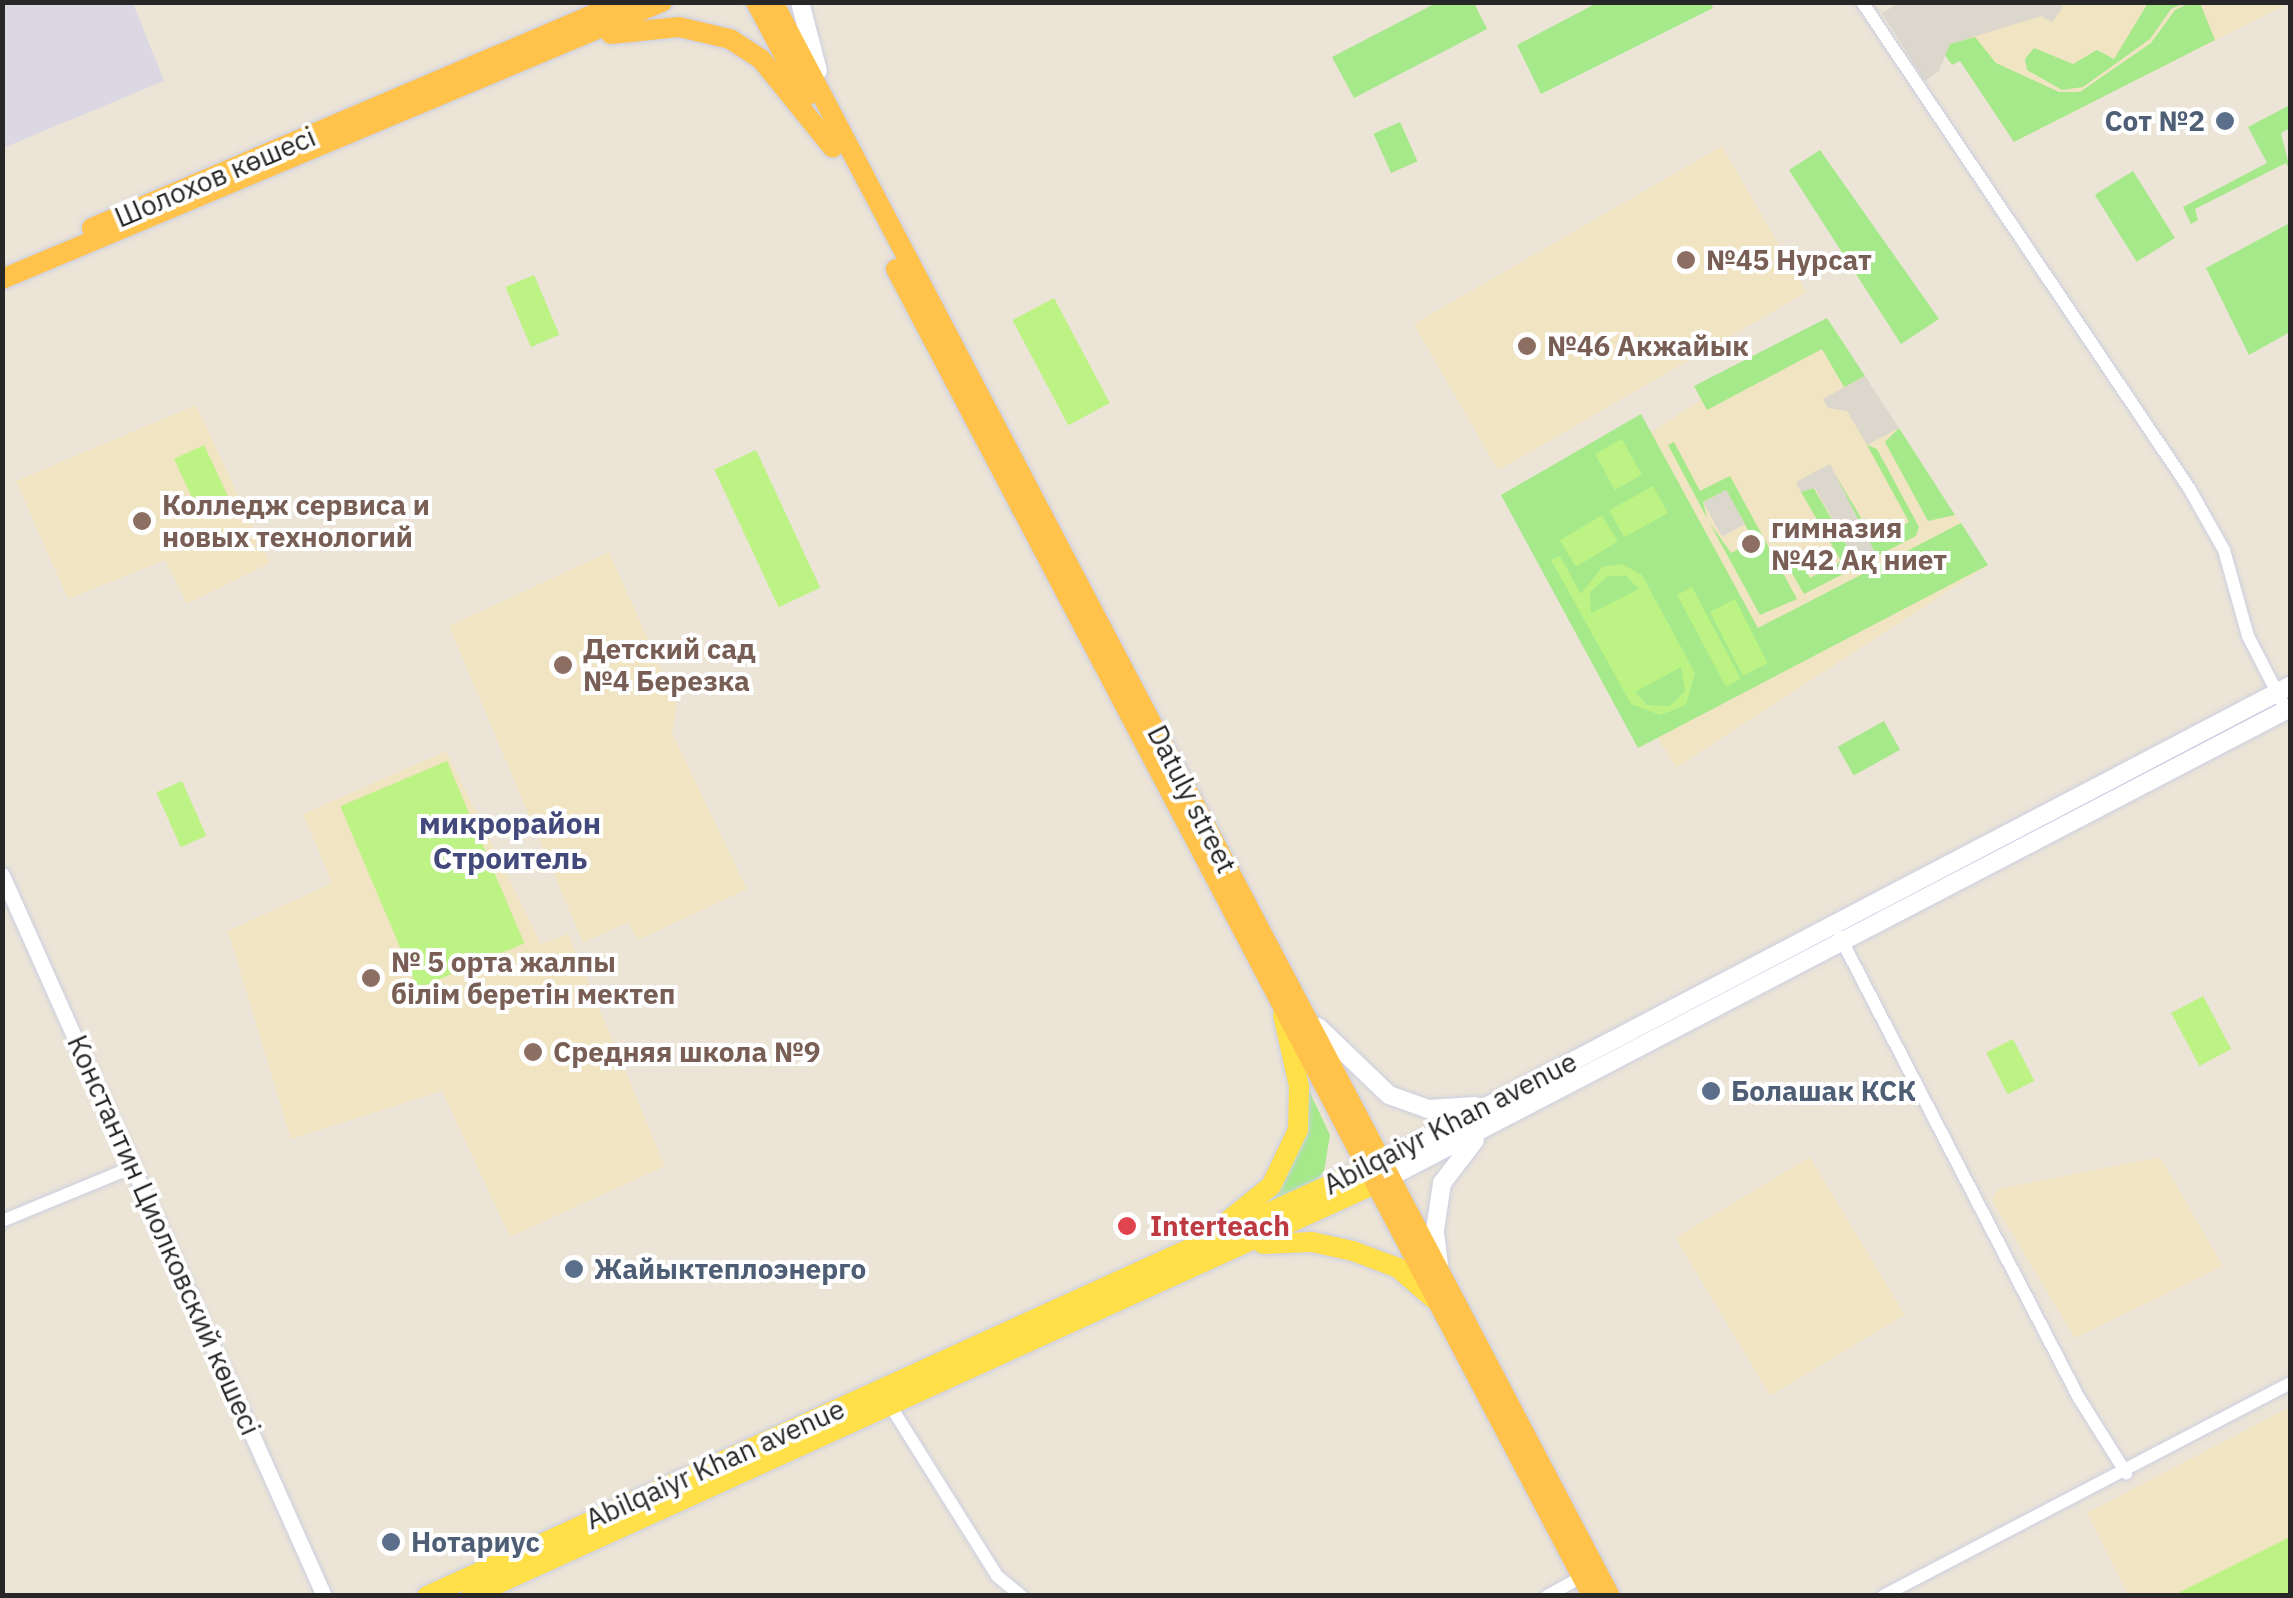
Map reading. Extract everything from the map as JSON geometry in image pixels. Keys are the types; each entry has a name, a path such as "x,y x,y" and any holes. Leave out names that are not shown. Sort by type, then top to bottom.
{"highway":[{"path":"584,31 608,2"},
{"path":"584,31 622,2"},
{"path":"584,31 662,2"},
{"name":"Datuly street","path":"756,2 839,145 1289,1003 1377,1173 1434,1299 1589,1572 1610,1596"},
{"name":"Datuly street","path":"772,2 839,145"},
{"path":"584,31 714,31 761,59 839,145"},
{"name":"Шолохов көшесі","path":"2,265 491,60 584,31"},
{"name":"Шолохов көшесі","path":"2,279 472,87 584,31"},
{"name":"Datuly street","path":"1377,1173 1440,1272 1589,1572 1592,1596"}],"main road":[{"path":"800,2 804,35 839,145"},
{"name":"Abilqaiyr Khan avenue","path":"427,1596 1232,1250 2283,704 2290,686"},
{"path":"1289,1003 1366,1080 1389,1095 1446,1111 1504,1108"},
{"path":"1176,1255 1271,1186 1294,1146 1301,1103 1289,1003"},
{"path":"1440,1272 1436,1215 1446,1171 1504,1108"},
{"name":"Abilqaiyr Khan avenue","path":"471,1596 1176,1255 1377,1173"},
{"path":"1232,1250 1284,1240 1353,1252 1398,1268 1434,1299"}],"street":[{"path":"1862,2 2183,478 2224,550 2283,704"},
{"name":"Константин Циолковский көшесі","path":"2,875 324,1596"},
{"path":"1839,934 2078,1398 2126,1473"},
{"path":"2,1221 133,1167"},
{"path":"1883,1596 2126,1473 2290,1383"},
{"path":"884,1398 998,1576 1022,1596"},
{"path":"1548,1596 1589,1572"}],"shaded area":[{"path":"3,2 133,3 164,81 3,148"},
{"path":"2055,2 2063,7 2052,22 2041,16 1950,44 1939,71 1925,81 1882,13 1899,3"},
{"path":"1922,3 2289,3 2014,142"},
{"path":"1722,146 1806,292 1498,470 1414,324"},
{"name":"гимназия №42 Ақ ниет","path":"1827,318 1988,565 1677,767 1516,520"},
{"path":"1865,376 1899,428 1867,445 1847,411 1828,408 1823,399"},
{"name":"Колледж сервиса и новых технологий","path":"196,405 270,563 187,604 165,560 68,599 16,481"},
{"path":"1830,464 1877,556 1859,566 1815,488 1801,492 1796,482"},
{"path":"1726,490 1745,524 1722,537 1703,503"},
{"path":"609,552 677,704 672,733 747,889 638,940 628,922 583,943 449,626"},
{"name":"№ 5 орта жалпы білім беретін мектеп","path":"446,751 541,944 568,934 665,1166 510,1237 442,1091 291,1139 228,931 332,883 303,814"},
{"path":"1810,1157 1905,1315 1770,1396 1675,1238"},
{"path":"2160,1157 2223,1266 2075,1338 1992,1200 1998,1189"},
{"path":"2290,1407 2290,1595 2128,1595 2087,1513"}],"green space":[{"path":"1438,2 1474,3 1487,29 1354,98 1332,57"},
{"path":"1710,2 1713,8 1541,94 1517,45 1597,3"},
{"path":"2148,3 2184,3 2171,9 2150,39 2083,87 2062,90 2027,70 2025,59 2034,48 2073,64 2097,50 2114,59"},
{"path":"2200,3 2215,40 2014,142 1960,61 1952,65 1945,55 1949,44 1975,37 1996,63 2059,92 2080,92 2151,43 2175,10"},
{"path":"2290,105 2290,128 2281,133 2290,170 2286,163 2195,209 2198,220 2191,224 2183,207 2267,163 2248,127"},
{"path":"1400,122 1417,161 1391,173 1374,134"},
{"path":"1820,150 1939,319 1901,344 1789,170"},
{"path":"2133,171 2175,238 2137,262 2095,195"},
{"path":"2290,223 2290,332 2249,355 2206,268"},
{"path":"534,275 559,335 531,347 505,287"},
{"path":"1054,298 1110,403 1068,425 1013,320"},
{"path":"1827,318 1865,376 1844,387 1822,349 1707,410 1694,386"},
{"path":"1641,414 1758,628 1961,523 1988,565 1638,748 1501,495"},
{"path":"1899,428 1955,515 1928,521 1885,442"},
{"path":"1622,439 1642,475 1615,490 1595,454"},
{"path":"1674,442 1700,491 1730,476 1797,599 1760,615 1709,522 1731,553 1754,541 1726,490 1703,502 1707,518 1668,445"},
{"path":"204,445 230,501 200,515 174,459"},
{"path":"1867,445 1877,449 1919,527 1916,536 1877,556 1860,528 1865,524 1874,540 1909,522"},
{"path":"756,450 820,588 779,607 714,469"},
{"path":"1835,474 1864,524 1856,521 1832,477"},
{"path":"1653,486 1668,513 1624,537 1609,510"},
{"path":"1813,487 1859,566 1804,594 1789,568 1801,562 1810,578 1841,561 1801,492"},
{"path":"1602,515 1618,542 1576,567 1560,540"},
{"path":"1560,556 1581,594 1602,567 1622,564 1642,575 1695,673 1686,705 1660,715 1631,704 1551,560","holes":["1608,576 1626,576 1639,589 1591,613 1590,592","1681,667 1685,691 1670,706 1647,705 1635,692"]},
{"path":"1692,587 1741,679 1726,687 1677,595"},
{"path":"1735,599 1768,663 1743,676 1710,612"},
{"path":"1884,721 1900,750 1854,776 1838,747"},
{"path":"447,761 524,943 418,989 340,806"},
{"path":"182,781 206,836 181,847 156,792"},
{"path":"2203,996 2231,1049 2199,1066 2171,1013"},
{"path":"2013,1039 2034,1081 2008,1094 1986,1053"},
{"path":"1303,1078 1330,1135 1324,1171 1313,1184 1242,1217 1274,1190"},
{"path":"2290,1537 2290,1595 2174,1595"}],"place":[{"name":"Сот №2","path":"2225,121"},
{"name":"№45 Нурсат","path":"1686,260"},
{"name":"№46 Акжайык","path":"1527,346"},
{"name":"Колледж сервиса и новых технологий","path":"142,521"},
{"name":"гимназия №42 Ақ ниет","path":"1751,544"},
{"name":"Детский сад №4 Березка","path":"563,665"},
{"name":"№ 5 орта жалпы білім беретін мектеп","path":"371,978"},
{"name":"Средняя школа №9","path":"533,1052"},
{"name":"Болашак КСК","path":"1711,1091"},
{"name":"Interteach","path":"1127,1226"},
{"name":"Жайыктеплоэнерго","path":"574,1269"},
{"name":"Нотариус","path":"391,1542"}],"district":[{"name":"микрорайон Строитель","path":"510,840"}]}
